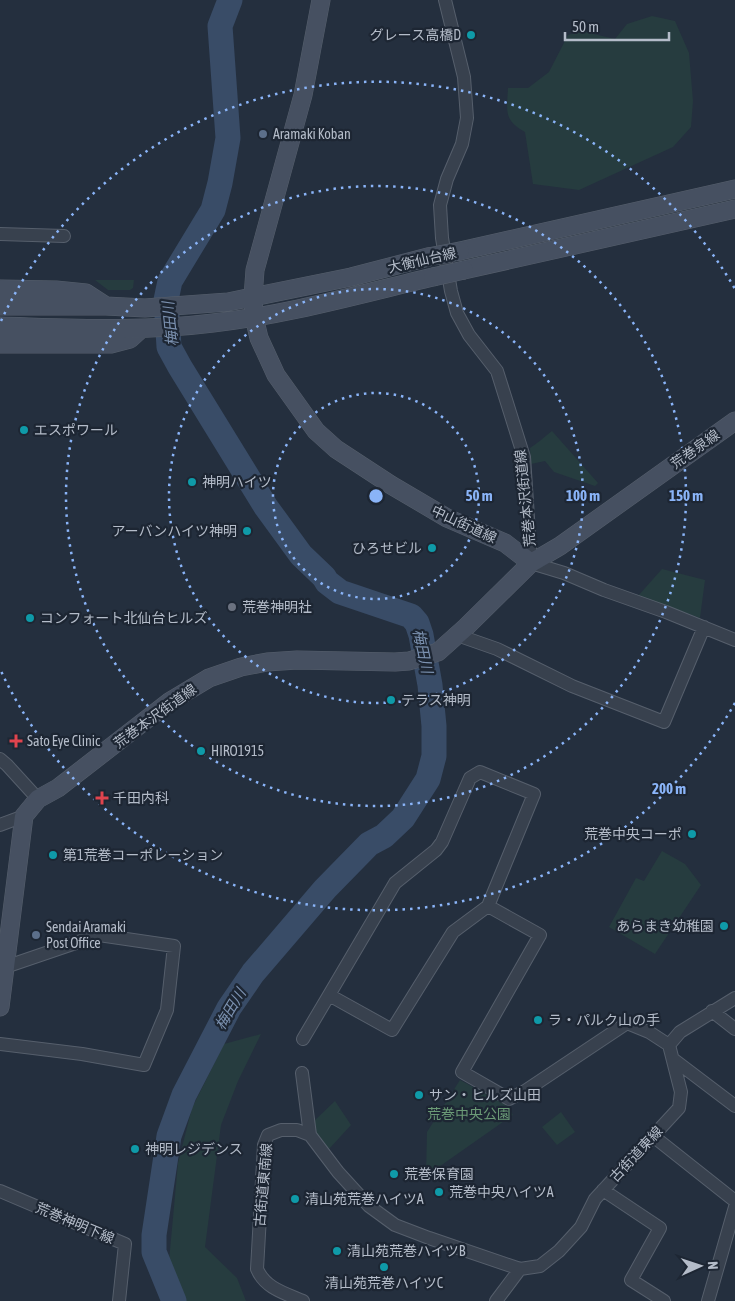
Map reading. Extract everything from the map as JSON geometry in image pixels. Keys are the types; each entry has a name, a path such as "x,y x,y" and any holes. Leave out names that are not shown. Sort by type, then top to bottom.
{"street":[{"name":"中山街道線","path":"321,0 303,95 255,270 254,317 259,338 276,375 316,431 336,450 447,518 505,543 531,563 564,573 735,640"},
{"name":"荒巻本沢街道線","path":"24,816 38,799 65,782 169,702 209,678 241,667 268,662 297,660 409,661 438,652 531,563 524,457 497,371 469,335 457,313 451,291 442,238 440,205 447,179 462,144 467,118 464,77 445,0"},
{"name":"大衡仙台線","path":"0,306 154,307 228,302 351,277 428,257 735,189"},
{"name":"大衡仙台線","path":"0,326 149,328 185,326 254,317 735,209"},
{"path":"0,234 64,236"},
{"path":"0,289 56,290 86,293 106,306"},
{"name":"大衡仙台線","path":"0,344 110,344 130,339 149,328"},
{"name":"荒巻泉線","path":"531,563 560,546 735,421"},
{"path":"457,635 498,649 572,686 664,722 704,627"},
{"path":"0,759 38,799"},
{"path":"303,1039 395,883 436,850 442,842 470,778 480,772 534,794 488,906 453,932 392,1030 329,995"},
{"path":"0,824 24,816 0,1007"},
{"path":"488,906 540,935 462,1072 509,1098 525,1091 627,1023 649,1032 669,1045 680,1032 735,998"},
{"path":"0,1044 82,1054 144,1066 167,1010 174,946 99,935 5,967"},
{"path":"712,1011 735,1029"},
{"name":"古街道東線","path":"520,1269 540,1266 559,1251 581,1227 595,1199 679,1108 681,1092 669,1045"},
{"path":"673,1059 735,1106"},
{"path":"302,1073 310,1134 338,1172 369,1206 395,1225 520,1269 496,1301"},
{"name":"古街道東南線","path":"302,1301 270,1286 261,1279 257,1269 264,1145 268,1135 282,1130 297,1130 310,1134"},
{"path":"653,1136 735,1201"},
{"path":"603,1190 660,1228 631,1280 664,1301"},
{"name":"荒巻神明下線","path":"0,1191 125,1244 119,1301"},
{"path":"708,1301 735,1207"}],"green space":[{"path":"652,16 675,21 689,53 693,101 691,127 673,147 579,190 533,184 525,132 513,123 508,114 508,88 528,88 549,72 568,35 581,31 615,39 627,24"},
{"path":"95,280 134,280 133,288 130,290 108,290"},
{"path":"552,431 598,483 595,486 554,472 545,461 531,464 530,448"},
{"path":"662,569 705,580 700,618 638,596"},
{"path":"662,851 685,864 701,885 655,954 609,927 636,878 644,881"},
{"path":"261,1034 238,1081 221,1125 205,1247 237,1278 246,1301 186,1301 169,1261 178,1163 192,1108 224,1044"},
{"name":"荒巻中央公園","path":"460,1080 502,1103 506,1102 513,1115 426,1176 427,1132"},
{"path":"335,1101 351,1125 329,1149 312,1128 313,1122"},
{"path":"561,1112 575,1132 557,1145 542,1127"}],"waterway":[{"name":"梅田川","path":"174,1301 154,1252 154,1235 169,1136 184,1095 229,1008 253,973 325,889 369,844 384,836 403,818 428,779 434,756 434,726 430,685 417,623 411,616 340,592 327,582 301,555 266,507 169,347 166,300 170,281 213,210 228,138 220,26 230,0"}],"place":[{"name":"グレース高橋D","path":"471,35"},
{"name":"Aramaki Koban","path":"263,134"},
{"name":"エスポワール","path":"24,430"},
{"name":"神明ハイツ","path":"192,482"},
{"name":"アーバンハイツ神明","path":"247,531"},
{"name":"ひろせビル","path":"432,548"},
{"name":"荒巻神明社","path":"232,607"},
{"name":"コンフォート北仙台ヒルズ","path":"30,618"},
{"name":"テラス神明","path":"391,700"},
{"name":"Sato Eye Clinic","path":"16,741"},
{"name":"HIRO1915","path":"201,751"},
{"name":"千田内科","path":"102,798"},
{"name":"荒巻中央コーポ","path":"692,834"},
{"name":"第1荒巻コーポレーション","path":"53,855"},
{"name":"あらまき幼稚園","path":"724,926"},
{"name":"Sendai Aramaki Post Office","path":"36,935"},
{"name":"ラ・パルク山の手","path":"538,1020"},
{"name":"サン・ヒルズ山田","path":"419,1095"},
{"name":"神明レジデンス","path":"135,1149"},
{"name":"荒巻保育園","path":"394,1174"},
{"name":"荒巻中央ハイツA","path":"439,1192"},
{"name":"清山苑荒巻ハイツA","path":"295,1199"},
{"name":"清山苑荒巻ハイツB","path":"337,1251"},
{"name":"清山苑荒巻ハイツC","path":"384,1267"}]}
